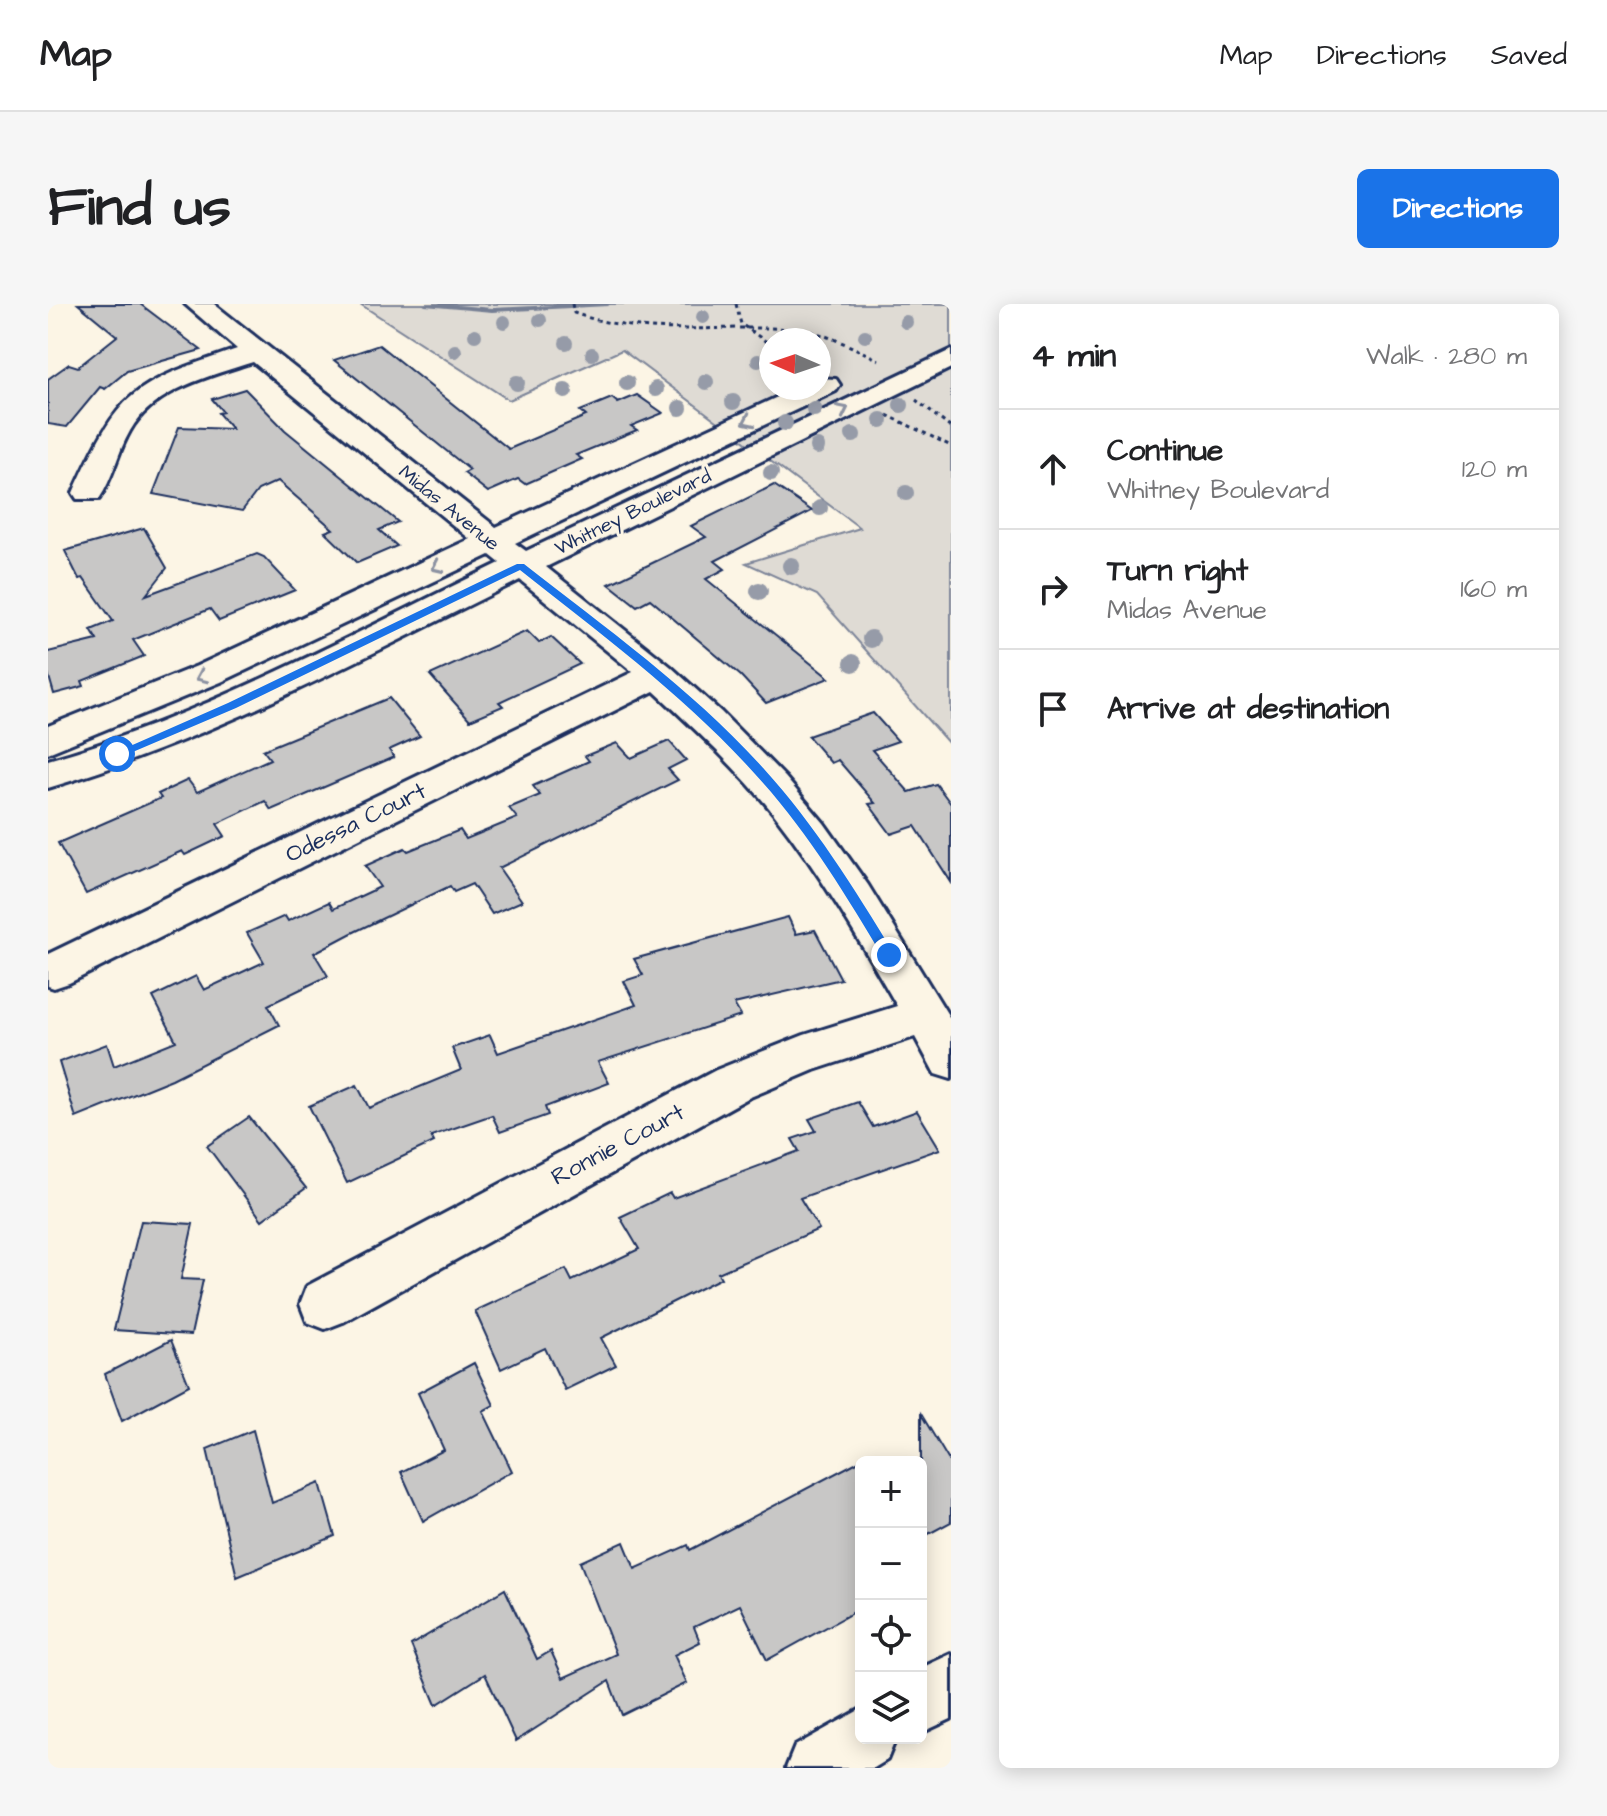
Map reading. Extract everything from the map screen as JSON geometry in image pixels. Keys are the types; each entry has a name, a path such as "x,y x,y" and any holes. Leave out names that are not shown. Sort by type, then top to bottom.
{"street":[{"name":"Midas Avenue","path":"198,304 658,674 729,740 788,805 843,880 951,1060"},
{"path":"88,493 117,428 142,399 169,384 258,351"},
{"name":"Whitney Boulevard","path":"48,740 209,674 491,542 888,372 951,358"},
{"name":"Whitney Boulevard","path":"48,774 117,754 178,730 521,566 888,372"},
{"name":"Odessa Court","path":"54,971 658,674"},
{"name":"Ronnie Court","path":"325,1304 732,1084 804,1054 924,1016"},
{"path":"927,1699 951,1684"},
{"path":"817,1768 855,1744"}],"path":[{"path":"572,304 574,313 599,322 645,328 812,332 888,372 951,428"},
{"path":"736,304 741,324 759,337"},
{"path":"886,415 951,446"}],"shaded area":[{"path":"360,304 951,304 951,746 817,595 746,563 860,528 622,350 509,400"}],"building":[{"path":"78,304 140,304 201,350 127,371 105,389 100,387 67,427 48,424 48,379 69,364 78,367 117,336"},
{"path":"379,345 509,449 586,416 580,411 612,398 618,403 637,395 663,413 631,426 637,430 576,455 582,459 525,484 518,479 488,492 464,473 470,470 334,360"},
{"path":"245,389 285,430 398,522 379,530 397,546 357,563 325,532 333,529 278,481 258,490 242,511 153,494 179,427 232,429 218,413 223,412 212,399"},
{"path":"774,485 812,511 715,561 725,569 706,579 829,678 766,703 741,676 650,599 637,606 609,584 706,537 691,526"},
{"path":"144,528 167,568 146,595 257,554 264,557 295,590 219,621 210,609 133,640 144,656 82,681 84,686 54,694 48,673 48,652 97,640 91,630 113,621 83,578 79,579 65,551"},
{"path":"527,631 539,643 551,637 580,664 499,702 503,706 470,720 430,675"},
{"path":"389,698 420,736 389,750 394,757 271,810 265,801 217,824 225,836 185,855 182,851 86,894 58,843 161,798 158,794 188,780 197,792 270,759 263,750"},
{"path":"873,713 898,741 872,750 909,792 936,784 951,804 951,882 915,826 891,834 869,804 875,803 838,760 831,763 808,736"},
{"path":"669,741 686,760 668,769 678,780 499,868 522,901 492,914 472,884 454,892 450,886 350,934 314,953 328,976 268,1005 279,1025 172,1079 76,1118 59,1062 107,1044 114,1066 176,1041 153,997 196,976 204,990 264,962 247,933 285,916 288,921 329,902 333,909 380,887 365,866 405,848 408,851 460,830 466,839 517,818 509,808 540,795 533,786 589,761 585,756 617,743 631,758"},
{"path":"788,917 796,934 815,930 841,979 734,1004 741,1016 598,1062 609,1083 545,1107 548,1115 500,1132 492,1115 431,1136 434,1142 347,1183 309,1106 357,1085 369,1108 461,1070 452,1048 490,1035 498,1053 636,1005 624,981 643,975 634,959"},
{"path":"858,1102 873,1127 917,1111 940,1149 800,1198 819,1229 718,1273 721,1278 601,1338 616,1365 565,1390 545,1348 501,1369 475,1311 566,1269 572,1281 639,1249 620,1217 670,1193 673,1198 799,1151 792,1139 816,1131 809,1119"},
{"path":"249,1117 306,1188 262,1220 207,1146"},
{"path":"141,1221 193,1224 181,1279 203,1280 191,1335 114,1330"},
{"path":"171,1340 189,1385 122,1421 105,1374"},
{"path":"474,1363 494,1405 483,1411 512,1471 423,1521 401,1472 444,1450 418,1393"},
{"path":"921,1414 951,1464 951,1522 927,1535 927,1456 921,1456"},
{"path":"253,1430 272,1503 320,1483 335,1536 237,1577 207,1449"},
{"path":"855,1463 855,1611 767,1660 740,1605 694,1627 700,1642 674,1655 687,1683 622,1715 609,1681 516,1741 485,1674 436,1705 411,1645 505,1589 537,1659 551,1651 563,1678 616,1654 580,1562 624,1542 635,1569 688,1545 690,1550"}],"waterway":[{"path":"425,304 492,310 608,304"}],"route":[{"path":"117,754 232,706 521,566 658,674 760,771 843,880 889,955"}]}
